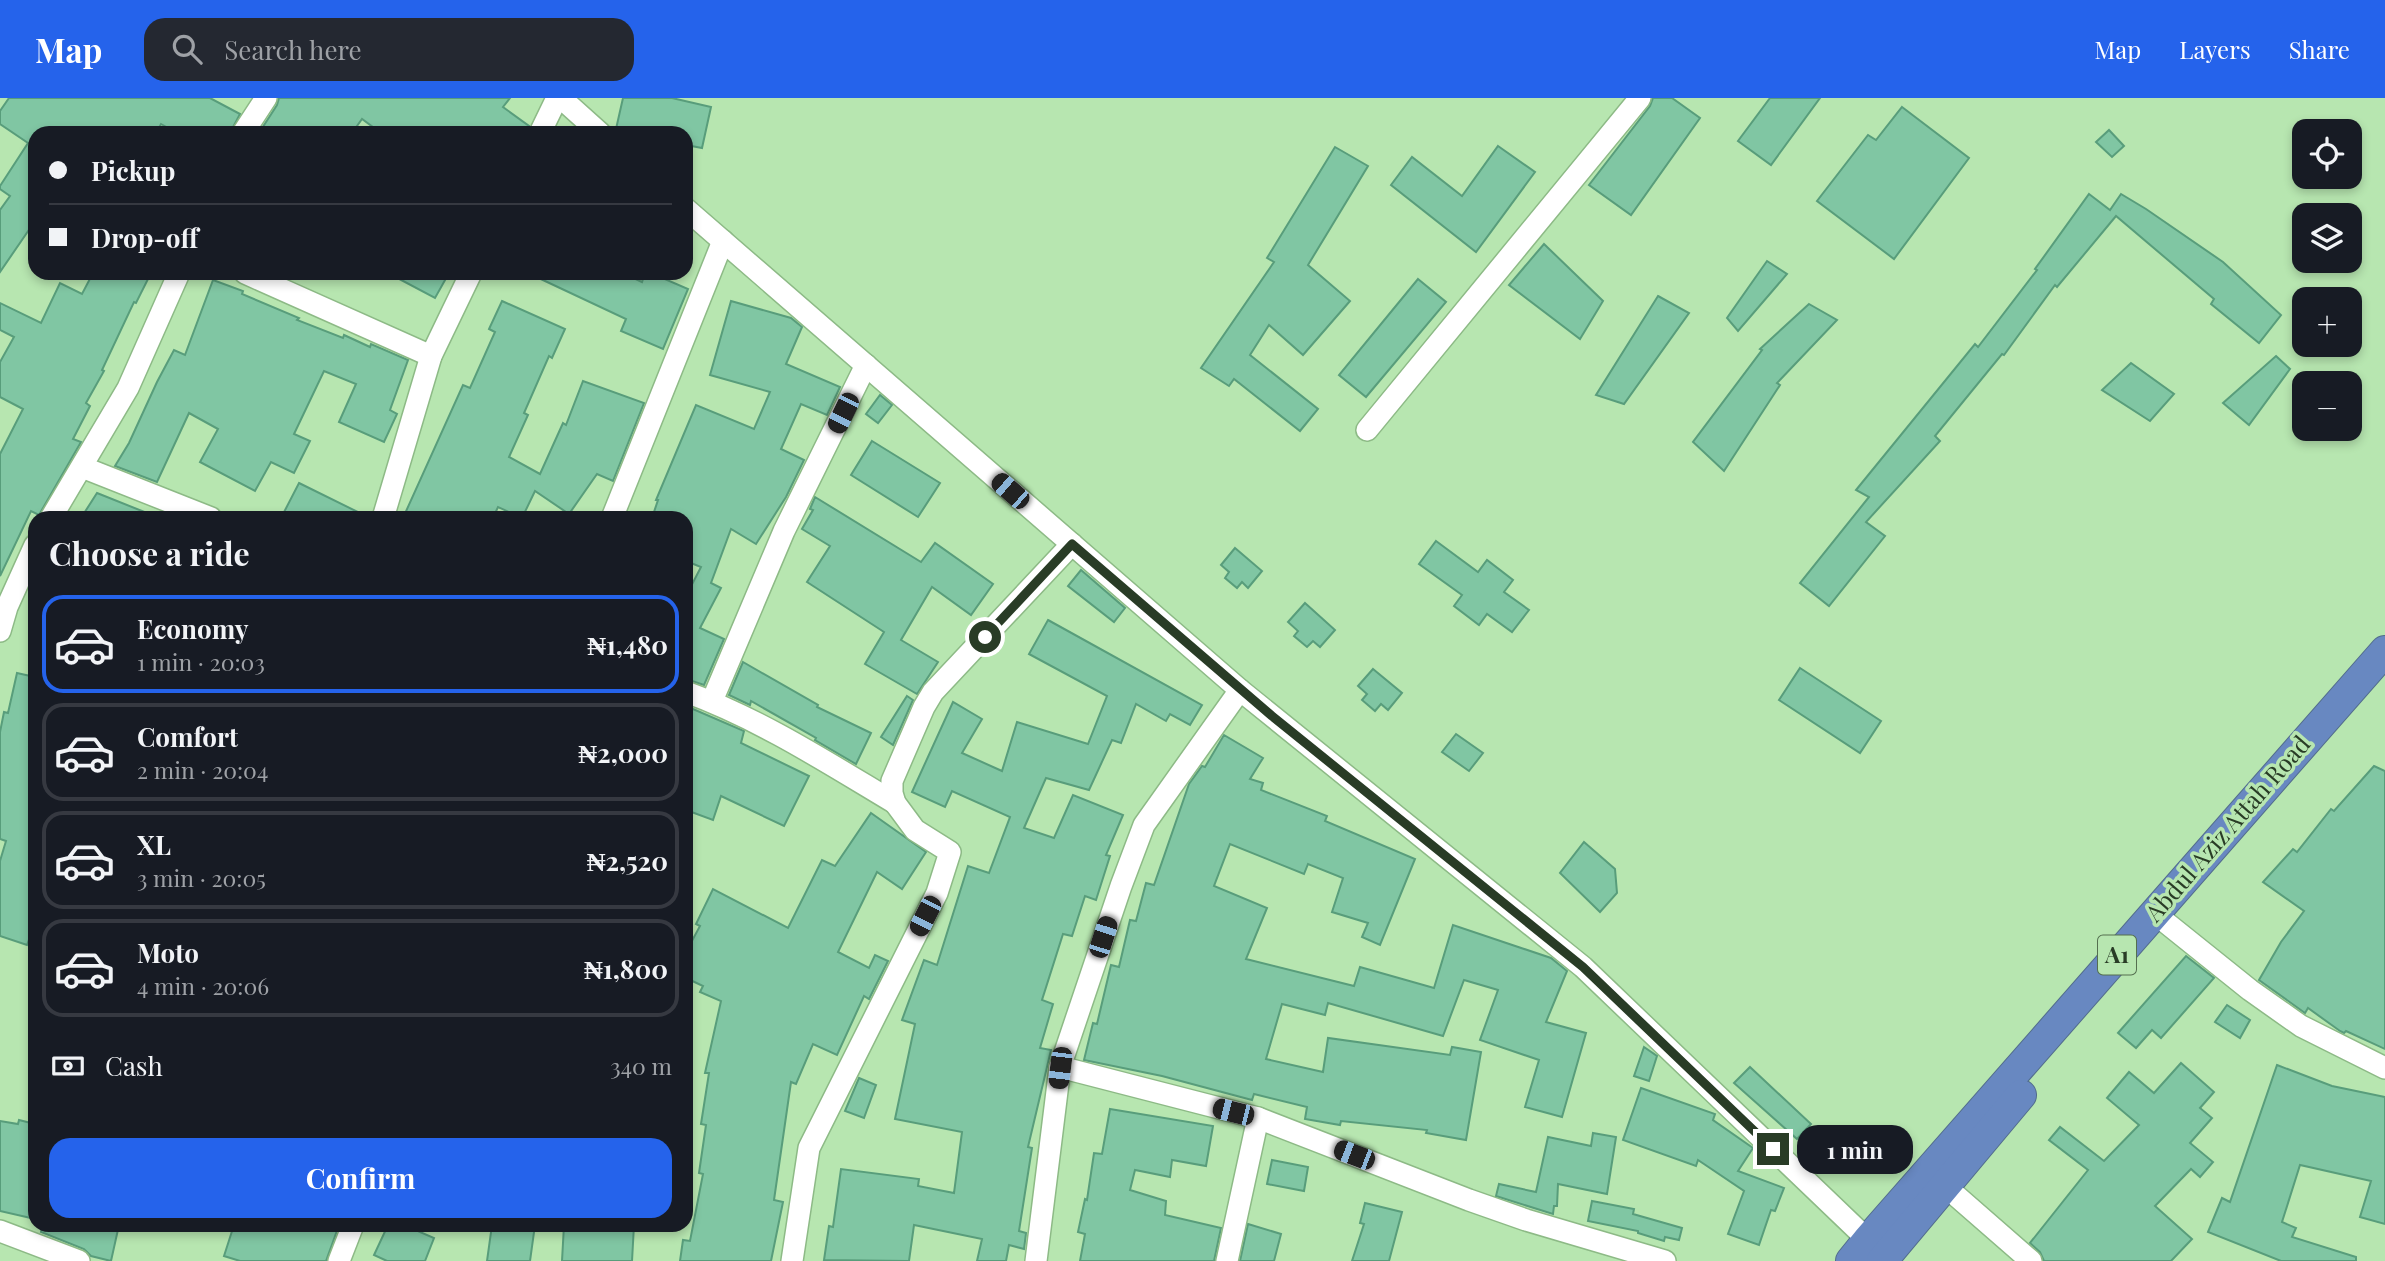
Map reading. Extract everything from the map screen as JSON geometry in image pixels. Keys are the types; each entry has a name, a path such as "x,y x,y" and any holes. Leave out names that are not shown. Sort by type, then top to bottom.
{"highway":[{"name":"Abdul Aziz Attah Road","path":"1867,1254 2385,651"},
{"name":"Abdul Aziz Attah Road","path":"1867,1254 1945,1186 2164,921 2385,670"}],"street":[{"path":"248,126 266,98"},
{"path":"544,126 559,98 592,126"},
{"path":"1367,430 1640,98"},
{"path":"693,215 1240,690 1583,967 1867,1254"},
{"path":"615,511 723,241"},
{"path":"55,511 128,388 176,280"},
{"path":"261,280 430,356"},
{"path":"385,511 430,356 468,280"},
{"path":"712,702 785,531 866,365"},
{"path":"82,467 182,511"},
{"path":"895,803 892,781 933,692 1072,544"},
{"path":"0,631 7,607 28,560"},
{"path":"1035,1261 1060,1068 1121,886 1144,825 1240,690"},
{"path":"693,695 807,751 895,803 915,830 950,852 937,893 809,1148 792,1261"},
{"path":"2164,921 2250,990 2301,1026 2385,1068"},
{"path":"1060,1068 1258,1118 1469,1200 1526,1220 1665,1261"},
{"path":"1227,1261 1258,1118"},
{"path":"1945,1186 2031,1261"},
{"path":"0,1231 79,1261"},
{"path":"339,1261 351,1232"}],"building":[{"path":"9,98 210,98 240,114 234,126 28,126 28,143 0,124 0,111"},
{"path":"279,98 510,98 503,107 529,126 372,126 362,119 357,126 264,126"},
{"path":"623,98 672,98 711,107 702,148 693,146 693,126 617,126"},
{"path":"1653,98 1672,98 1700,118 1631,215 1589,185 1650,106"},
{"path":"1770,98 1820,98 1771,165 1738,141"},
{"path":"1902,107 1969,158 1894,259 1817,201 1868,135 1876,140"},
{"path":"2109,130 2124,146 2112,157 2096,142"},
{"path":"28,143 28,231 0,272 0,210 10,196 0,189"},
{"path":"1498,146 1535,172 1476,252 1391,185 1412,157 1462,196"},
{"path":"1335,147 1368,166 1308,265 1350,301 1303,355 1269,325 1250,355 1318,409 1300,431 1234,379 1229,386 1201,368 1274,262 1267,258"},
{"path":"2089,194 2110,210 2121,194 2146,209 2223,262 2281,315 2259,343 2211,304 2214,299 2116,216 2057,287 2055,285 2004,355 2002,354 1935,436 1940,441 1866,522 1885,536 1829,606 1800,583 1869,497 1856,490 1975,344 1978,347 2037,270 2035,269"},
{"path":"1544,244 1603,301 1580,339 1509,285"},
{"path":"1767,261 1787,274 1738,331 1727,318"},
{"path":"1418,279 1446,302 1366,397 1339,375"},
{"path":"89,280 148,280 136,303 134,302 102,370 104,371 86,403 90,406 73,439 81,442 41,511 28,511 28,517 0,576 0,454 23,409 0,397 0,362 14,337 0,330 0,303 41,323 60,283 82,294"},
{"path":"213,280 243,291 242,294 299,318 297,320 343,338 344,335 370,347 371,344 408,360 390,410 397,414 384,442 339,422 356,384 324,371 294,434 310,441 294,473 271,462 255,491 200,462 218,429 189,413 157,482 115,466 174,350 185,355"},
{"path":"401,280 445,280 435,298"},
{"path":"543,280 667,280 688,289 663,349 621,331 626,319"},
{"path":"1658,296 1689,313 1624,404 1596,395"},
{"path":"502,301 565,329 552,358 549,356 524,413 528,415 509,457 540,474 563,423 566,425 583,381 644,403 613,481 597,474 571,511 565,511 535,491 525,511 507,511 498,507 496,511 406,511 463,385 470,388 495,332 489,329"},
{"path":"731,301 791,318 802,327 786,364 840,387 827,415 801,404 781,449 804,460 786,497 756,544 731,529 711,583 721,588 700,628 724,639 704,685 693,681 693,582 701,567 693,564 693,511 654,511 656,500 696,405 754,429 770,392 710,375"},
{"path":"1809,304 1837,320 1777,383 1780,385 1724,471 1693,442 1762,350 1760,349"},
{"path":"2276,356 2290,369 2249,425 2223,403"},
{"path":"2131,363 2174,394 2150,421 2102,390"},
{"path":"880,395 892,405 878,423 866,414"},
{"path":"872,441 940,483 918,517 851,475"},
{"path":"299,483 356,511 285,511"},
{"path":"97,493 142,511 85,511"},
{"path":"815,497 921,562 935,543 993,584 971,615 932,587 901,640 938,662 917,694 865,664 884,632 807,582 830,546 802,529 813,510 810,509"},
{"path":"1436,541 1478,572 1487,560 1513,580 1504,592 1529,610 1512,632 1487,614 1479,625 1454,606 1462,595 1419,564"},
{"path":"1235,548 1262,571 1248,588 1242,582 1237,588 1225,578 1229,572 1221,565"},
{"path":"1081,570 1125,608 1114,622 1068,586"},
{"path":"1305,603 1335,630 1320,647 1313,641 1307,647 1294,636 1298,631 1288,622"},
{"path":"1048,620 1202,705 1190,725 1170,714 1166,721 1136,704 1121,743 1112,740 1089,790 1046,778 1024,828 1054,838 1073,795 1123,815 1106,855 1110,856 1096,900 1085,896 1072,936 1063,934 1042,1000 1053,1004 1040,1048 1051,1050 1028,1147 1032,1148 1019,1231 1026,1233 1024,1249 1009,1245 1006,1261 977,1261 982,1239 914,1225 909,1261 824,1260 829,1226 833,1227 841,1169 919,1179 918,1186 954,1193 962,1132 895,1119 915,1024 902,1020 924,960 937,965 968,866 989,873 1010,817 952,791 945,807 912,792 953,702 982,719 962,753 1002,771 1017,722 1088,744 1107,696 1029,654"},
{"path":"743,662 818,705 817,707 871,733 856,764 751,701 750,705 729,695"},
{"path":"1800,668 1881,721 1860,753 1779,700"},
{"path":"1373,669 1402,693 1388,710 1381,704 1375,711 1362,700 1367,694 1358,686"},
{"path":"17,673 28,675 27,945 0,936 0,861 6,841 0,839 0,732 4,712 8,713"},
{"path":"907,696 913,700 893,745 881,737"},
{"path":"693,709 744,731 741,743 809,776 784,826 721,796 713,820 693,813"},
{"path":"1456,734 1483,753 1469,771 1442,752"},
{"path":"1224,735 1263,758 1250,779 1263,783 1261,790 1327,816 1325,821 1415,859 1380,945 1362,937 1368,923 1332,912 1343,878 1308,864 1304,874 1230,844 1214,886 1267,908 1246,959 1354,986 1360,967 1434,988 1453,925 1551,958 1567,971 1546,1022 1586,1033 1562,1117 1525,1107 1539,1060 1480,1040 1498,990 1464,980 1443,1036 1328,1003 1325,1015 1282,1004 1266,1059 1323,1072 1328,1038 1450,1055 1452,1047 1481,1052 1466,1140 1426,1133 1427,1130 1341,1121 1340,1125 1305,1119 1307,1107 1254,1094 1252,1100 1162,1076 1084,1060 1093,1023 1097,1024 1111,965 1119,967 1130,920 1136,921 1146,883 1154,885 1189,784 1202,766 1205,767"},
{"path":"2374,766 2385,771 2385,1049 2346,1031 2340,1031 2308,1008 2305,1013 2259,980 2281,942 2304,911 2263,882 2293,849 2297,852 2331,809 2334,811"},
{"path":"871,813 926,852 902,889 877,872 838,952 869,968 875,955 888,961 869,999 864,996 837,1055 813,1044 796,1084 791,1082 774,1200 783,1202 771,1261 680,1261 683,1240 690,1241 693,1232 703,1174 699,1173 706,1125 701,1124 709,1073 705,1073 721,1001 700,992 703,986 693,981 693,939 700,926 696,924 713,889 788,928 822,860 835,866"},
{"path":"1584,842 1615,869 1617,893 1600,912 1560,873"},
{"path":"2186,956 2214,978 2161,1038 2152,1030 2136,1048 2118,1033"},
{"path":"2227,1005 2250,1020 2240,1038 2215,1022"},
{"path":"1644,1047 1657,1056 1649,1081 1634,1076"},
{"path":"2181,1063 2214,1092 2200,1108 2212,1118 2190,1143 2213,1162 2200,1177 2191,1169 2155,1206 2192,1239 2171,1261 2044,1261 2040,1252 2030,1243 2088,1170 2049,1140 2060,1127 2104,1161 2139,1125 2107,1098 2129,1072 2154,1093"},
{"path":"2277,1065 2332,1086 2385,1097 2385,1224 2360,1217 2371,1181 2300,1165 2282,1222 2296,1228 2292,1237 2356,1257 2356,1261 2281,1261 2208,1232 2222,1198 2230,1202"},
{"path":"1750,1067 1811,1124 1797,1139 1734,1083"},
{"path":"859,1078 876,1085 864,1118 845,1111"},
{"path":"1641,1088 1715,1114 1713,1120 1753,1148 1738,1171 1784,1188 1775,1211 1771,1210 1759,1245 1728,1234 1744,1191 1698,1160 1696,1166 1623,1140"},
{"path":"1110,1109 1213,1126 1206,1166 1172,1160 1170,1177 1135,1170 1130,1190 1166,1201 1165,1215 1221,1228 1214,1261 1080,1261 1085,1234 1078,1232 1085,1199 1087,1200 1094,1153 1102,1154"},
{"path":"19,1120 28,1122 28,1217 0,1211 0,1121 18,1124"},
{"path":"1593,1133 1616,1137 1607,1194 1558,1184 1557,1206 1554,1206 1553,1214 1496,1196 1499,1184 1536,1192 1548,1137 1591,1146"},
{"path":"1272,1160 1308,1167 1304,1191 1267,1184"},
{"path":"1592,1201 1634,1209 1633,1214 1682,1228 1679,1240 1665,1237 1664,1241 1638,1231 1588,1221"},
{"path":"1365,1203 1402,1212 1389,1261 1352,1261 1364,1224 1360,1223"},
{"path":"1248,1224 1281,1234 1274,1261 1240,1261"},
{"path":"41,1232 117,1232 111,1261 91,1256 84,1249"},
{"path":"232,1232 336,1232 326,1261 240,1261 224,1256"},
{"path":"385,1232 420,1232 434,1238 425,1261 387,1261 374,1255"},
{"path":"491,1232 534,1232 530,1261 487,1261"},
{"path":"564,1232 634,1232 632,1261 562,1261"}],"route":[{"path":"985,637 1072,544 1272,716 1583,967 1773,1149"}]}
